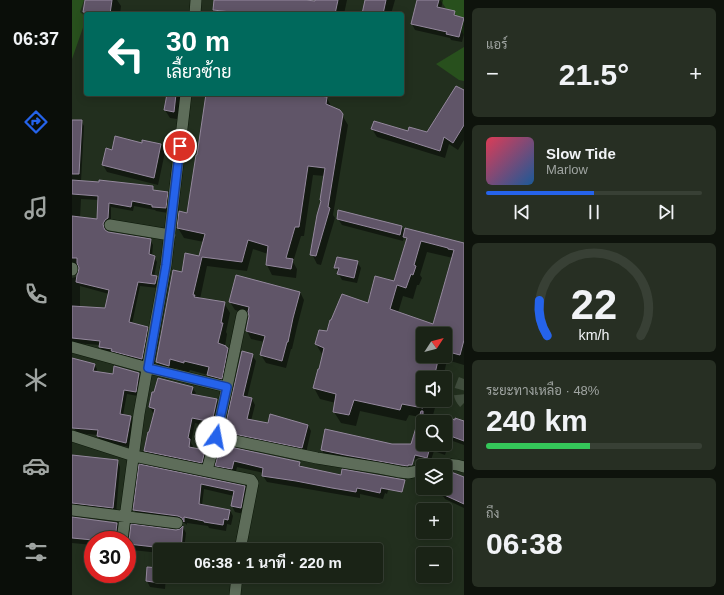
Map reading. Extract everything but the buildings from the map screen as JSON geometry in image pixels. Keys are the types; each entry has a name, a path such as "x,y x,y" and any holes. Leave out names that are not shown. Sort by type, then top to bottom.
{"street":[{"path":"194,12 196,0"},
{"path":"123,531 139,414 166,265 186,96"},
{"path":"110,225 170,235"},
{"path":"207,470 216,437 242,315"},
{"path":"72,347 148,368 227,387"},
{"path":"72,436 134,456 251,480 253,483 241,543"},
{"path":"216,437 316,458 400,472 408,473 416,471"},
{"path":"452,464 457,464 464,467"},
{"path":"72,510 177,523"},
{"path":"235,595 236,583"}],"green space":[{"path":"72,0 84,0 80,12 84,15 84,25 72,59"},
{"path":"440,0 464,0 464,35 443,4"},
{"path":"464,47 464,81 459,80 436,64"}],"tunnel":[{"path":"464,379 459,395 464,403"}],"route":[{"path":"180,146 166,265 148,368 227,387 216,437"}]}
